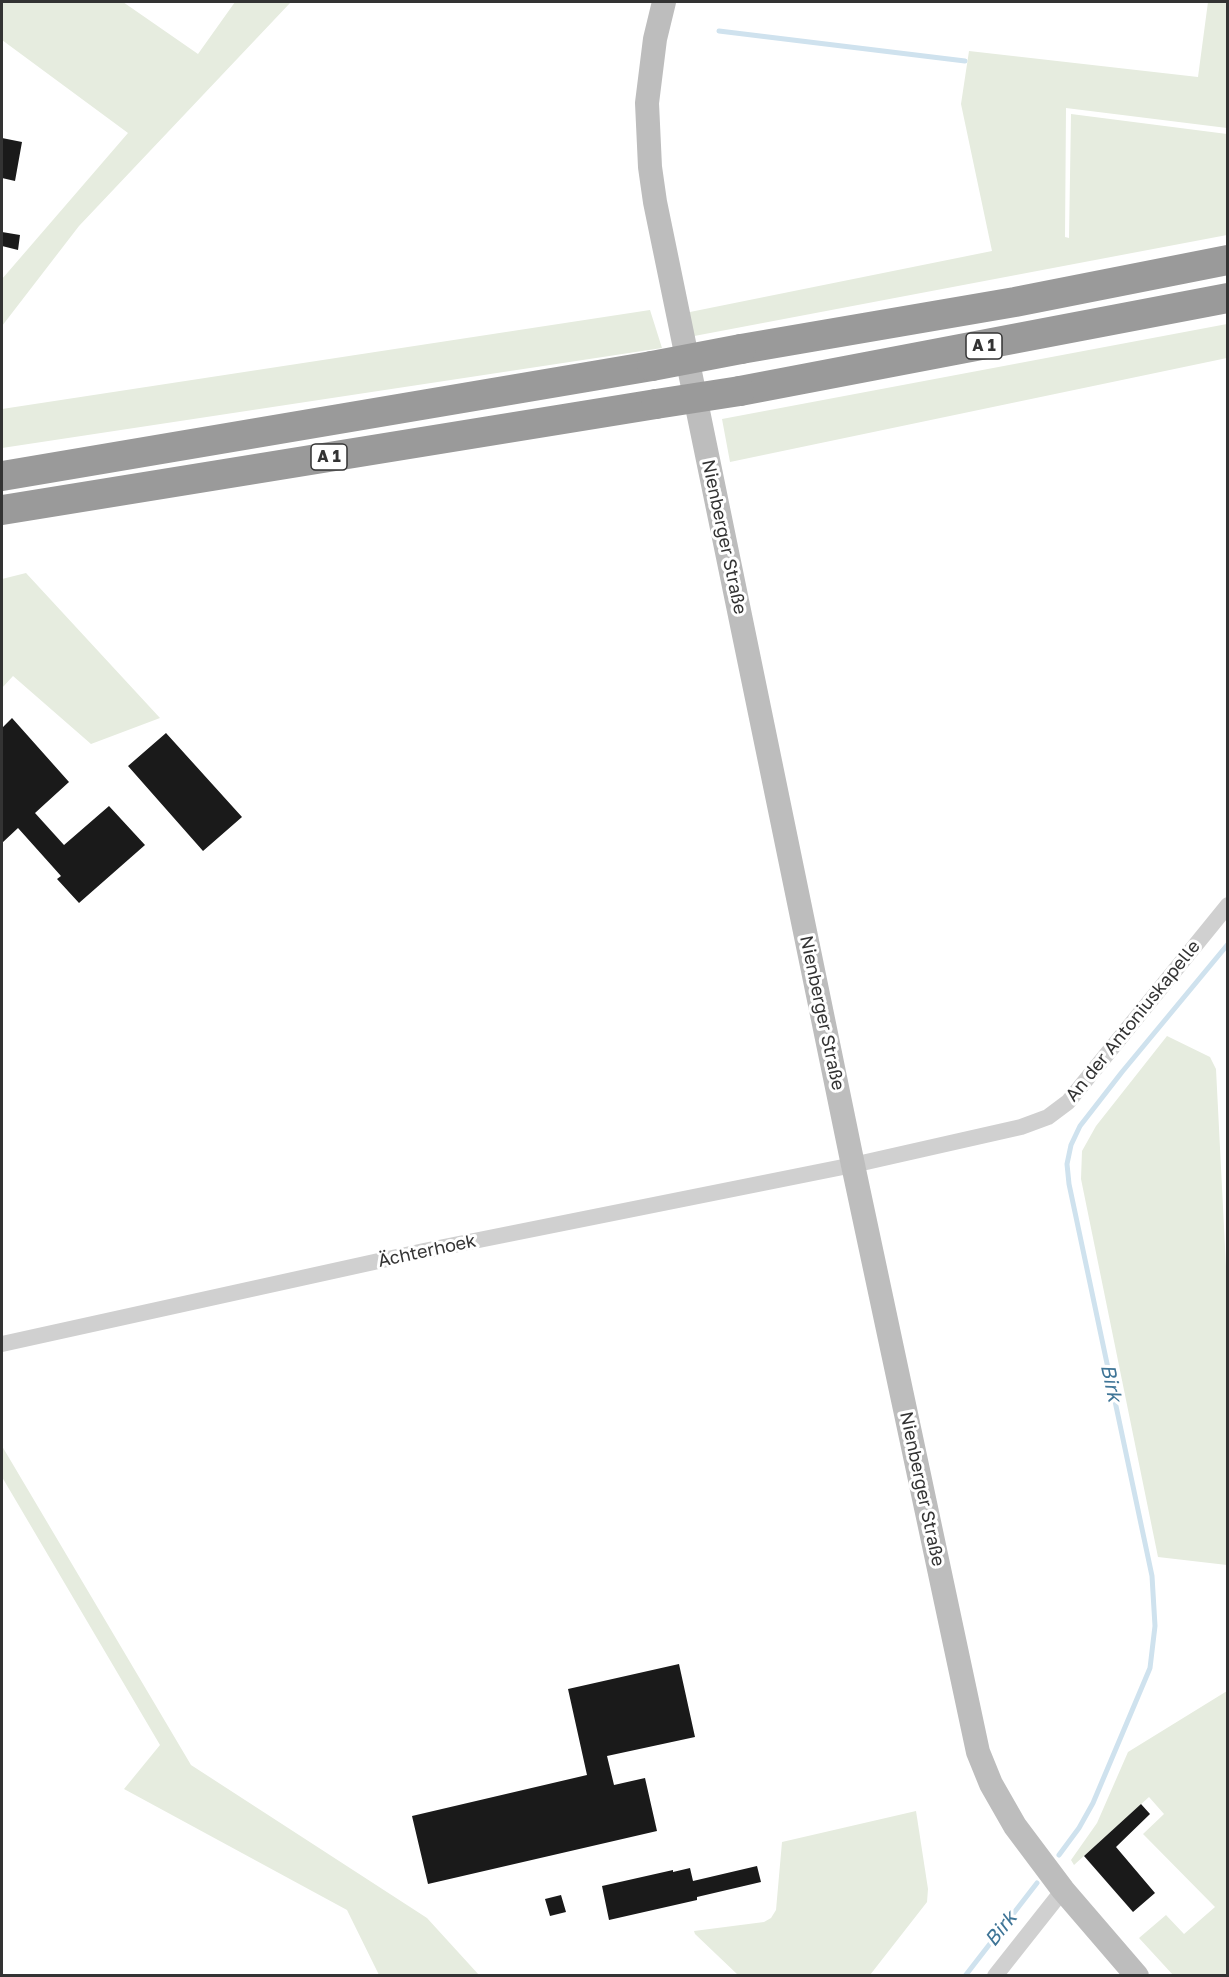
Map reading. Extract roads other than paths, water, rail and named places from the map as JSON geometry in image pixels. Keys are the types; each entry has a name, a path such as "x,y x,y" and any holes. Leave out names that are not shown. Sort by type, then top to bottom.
{"highway":[{"name":"A 1","path":"2,476 1015,302 1227,260"},
{"name":"A 1","path":"2,510 740,391 1227,298"}],"street":[{"name":"Nienberger Straße","path":"664,2 655,39 647,103 650,167 656,202 853,1165 978,1752 991,1784 1015,1826 1063,1890 1137,1976"},
{"name":"An der Antoniuskapelle","path":"853,1165 1021,1127 1048,1117 1068,1102 1227,905"},
{"name":"Ächterhoek","path":"2,1344 424,1251 853,1165"},
{"path":"995,1976 1063,1890"}],"waterway":[{"path":"719,31 965,61"},
{"name":"Birk","path":"1059,1855 1079,1828 1093,1803 1150,1668 1155,1626 1152,1576 1069,1184 1067,1164 1071,1145 1080,1126 1228,944"},
{"name":"Birk","path":"965,1976 1037,1883"}]}
